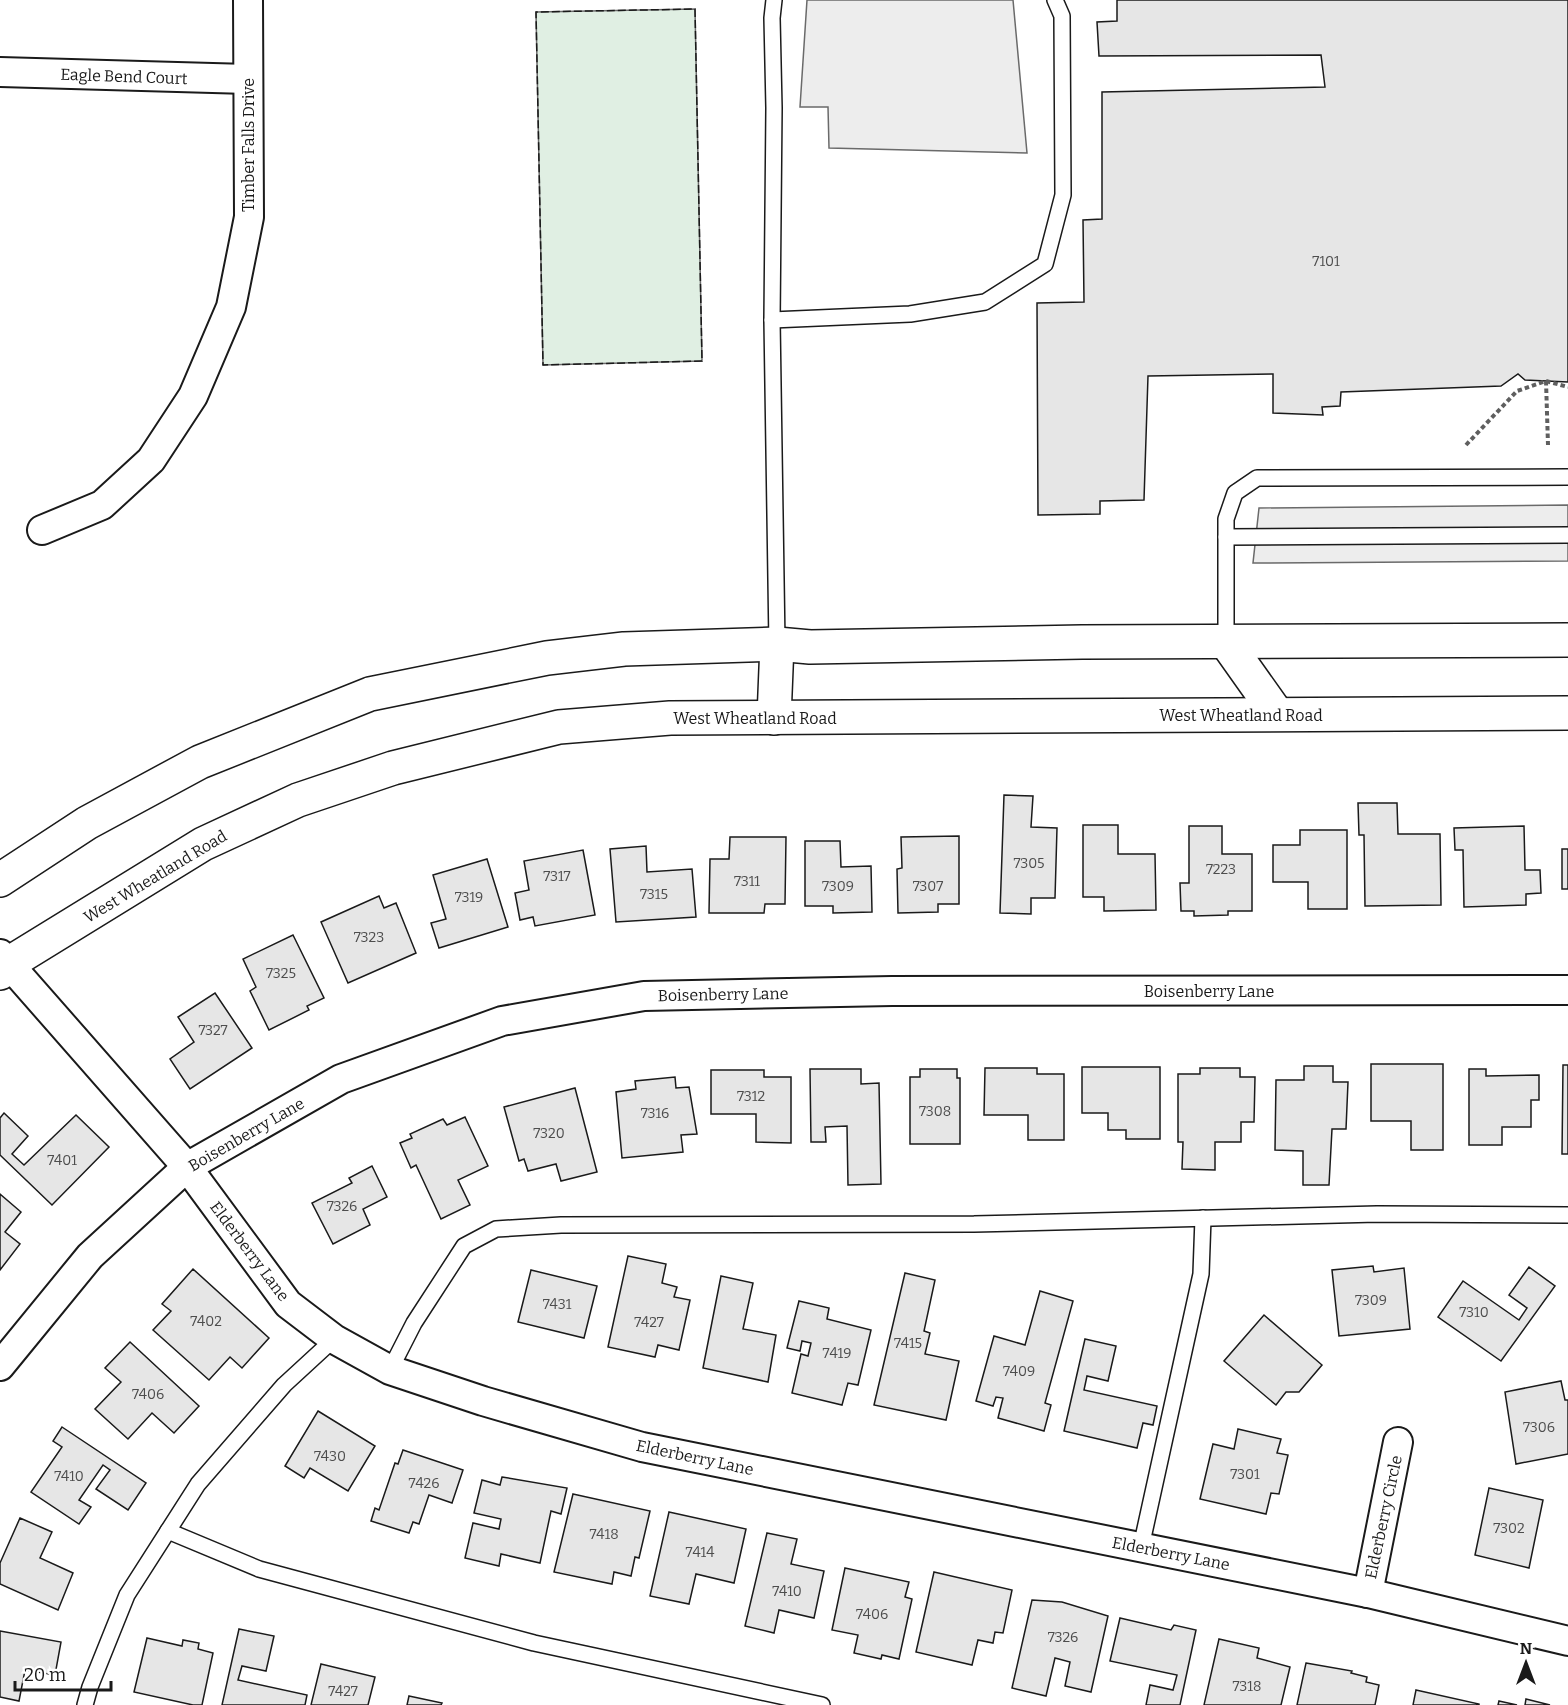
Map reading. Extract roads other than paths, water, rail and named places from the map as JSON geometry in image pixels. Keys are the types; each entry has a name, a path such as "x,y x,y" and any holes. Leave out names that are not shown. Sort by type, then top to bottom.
{"main road":[{"path":"0,880 87,824 200,762 370,694 487,669 558,657 624,649 777,645 810,647 1082,642 1568,639"},
{"path":"1226,642 1277,714"},
{"path":"774,718 777,645"},
{"name":"West Wheatland Road","path":"3,964 203,844 298,800 393,768 559,727 670,718 1568,713"}],"street":[{"name":"Timber Falls Drive","path":"42,530 102,505 151,460 193,396 231,307 249,217 248,0"},
{"name":"Eagle Bend Court","path":"0,72 248,79"},
{"name":"Elderberry Lane","path":"3,964 187,1167 288,1304 334,1340 390,1370 483,1401 642,1447 1368,1593 1568,1641"},
{"name":"Boisenberry Lane","path":"0,1366 90,1256 187,1167 341,1079 502,1021 644,996 892,991 1568,990"},
{"name":"Elderberry Circle","path":"1368,1593 1398,1442"}],"lane":[{"path":"774,0 772,18 774,108 772,320 777,645"},
{"path":"772,320 910,314 985,302 1046,264 1063,195 1062,16 1055,0"},
{"path":"1226,642 1226,519 1235,493 1257,478 1568,477"},
{"path":"1226,537 1568,536"},
{"path":"390,1370 414,1323 464,1246 496,1229 561,1225 974,1224 1377,1214 1568,1215"},
{"path":"1141,1547 1201,1274 1203,1218"},
{"path":"85,1705 127,1595 198,1484 284,1385 334,1340"},
{"path":"168,1531 259,1569 522,1640 822,1705"}]}
